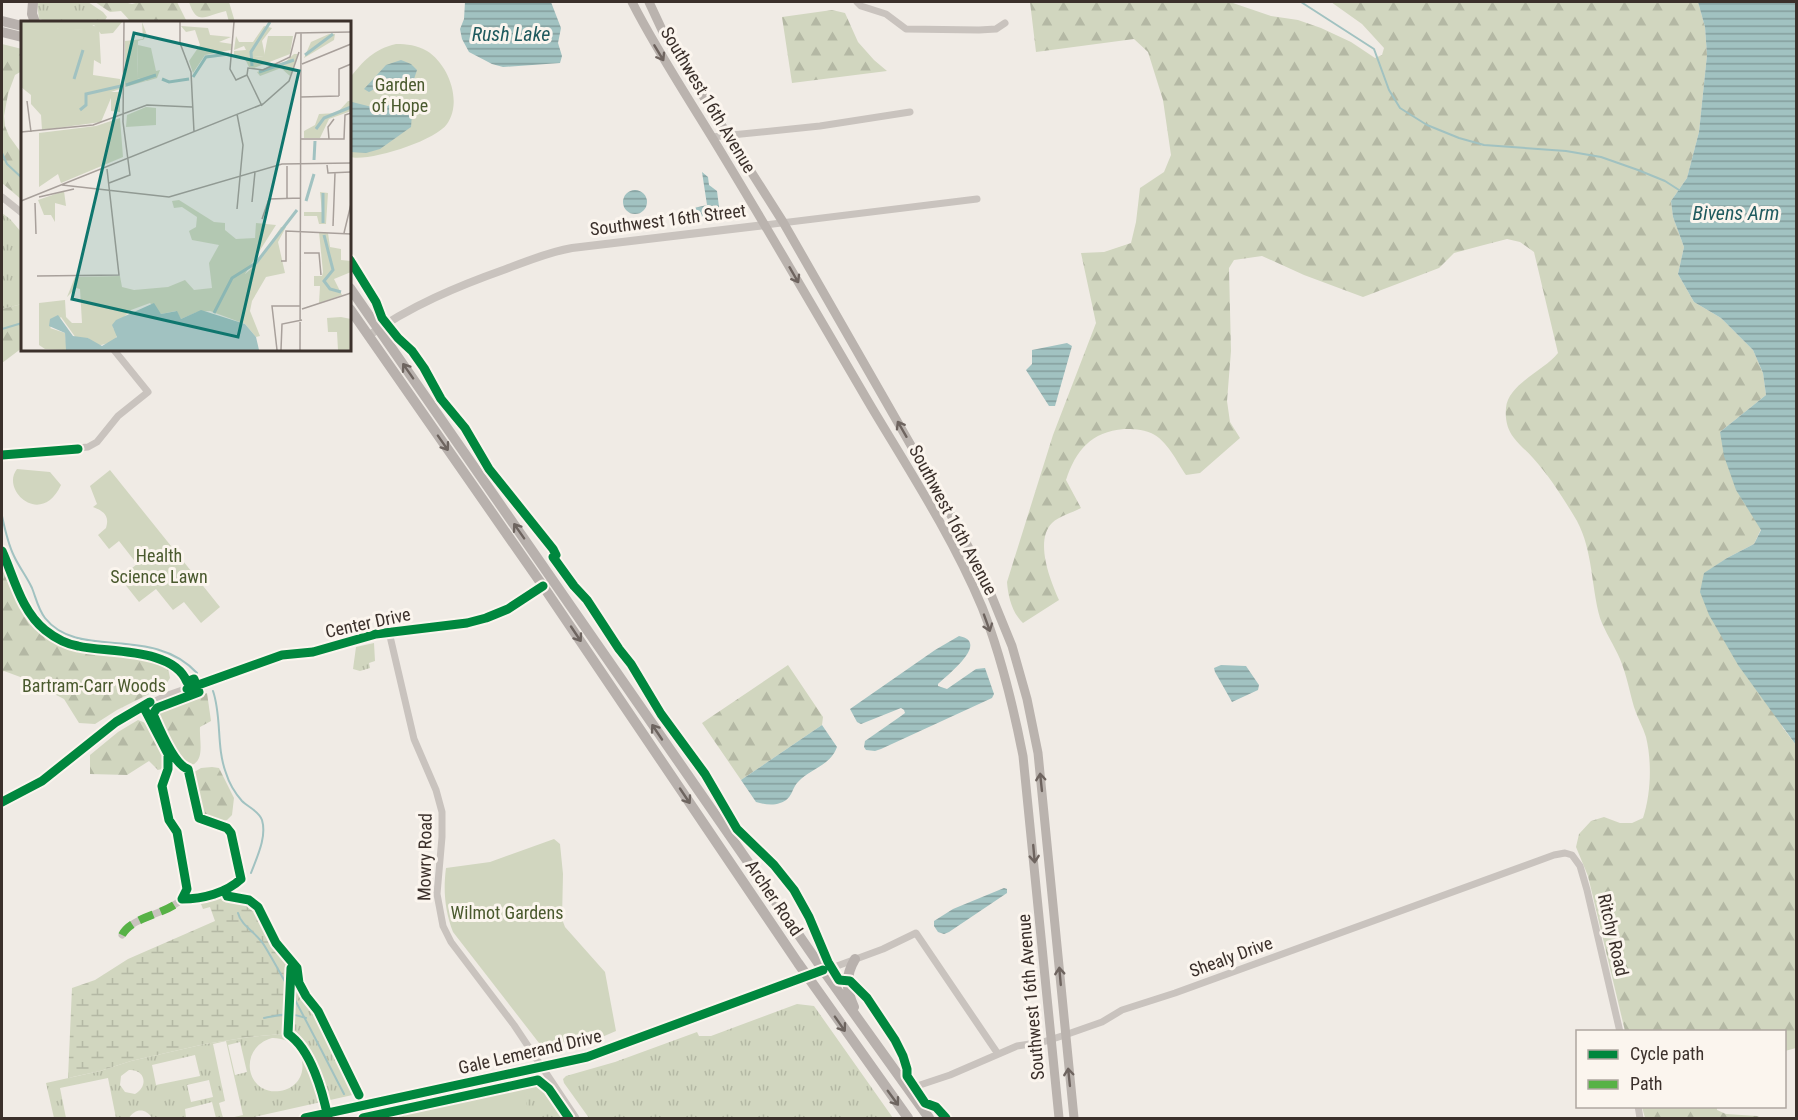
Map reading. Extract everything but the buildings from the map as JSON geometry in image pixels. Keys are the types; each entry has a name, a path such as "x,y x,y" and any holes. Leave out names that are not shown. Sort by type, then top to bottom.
{"main road":[{"path":"33,2 32,14 35,21"},
{"name":"Southwest 16th Avenue","path":"632,2 650,37 765,225 947,537 982,608 1012,703 1023,756 1059,1119"},
{"name":"Southwest 16th Avenue","path":"649,2 663,32 783,222 962,536 993,596 1012,646 1027,699 1038,753 1074,1119"},
{"path":"2,21 21,26"},
{"path":"2,32 21,37"},
{"name":"Archer Road","path":"351,289 807,976 908,1119"},
{"name":"Archer Road","path":"351,310 929,1119"},
{"path":"855,959 847,976 847,987 863,1026"}],"street":[{"path":"857,2 861,6 886,14 906,29 996,29 1005,23"},
{"path":"712,137 820,126 910,112"},
{"path":"2,197 21,212"},
{"name":"Southwest 16th Street","path":"368,336 456,287 545,254 572,248 976,199"},
{"path":"2,455 78,449 97,442 118,416 148,392 115,351"},
{"name":"Center Drive","path":"2,802 57,770 124,716 159,699 282,655 313,652 360,637 461,624 486,618 508,609 548,583"},
{"name":"Mowry Road","path":"389,633 412,730 436,790 442,812 437,894 443,926 451,942 514,1025 576,1119"},
{"name":"Shealy Drive","path":"908,1089 950,1075 1023,1044 1052,1039 1102,1022 1122,1010 1565,853"},
{"name":"Ritchy Road","path":"1565,853 1572,855 1580,866 1620,1030"},
{"path":"122,935 126,928 170,909 182,899"},
{"name":"Gale Lemerand Drive","path":"305,1119 607,1051 883,949 916,933 998,1054"}],"green space":[{"path":"37,2 88,2 107,17 105,21 39,19"},
{"path":"95,2 132,4 177,2 186,21 130,21 121,11 110,12"},
{"path":"189,2 229,2 235,21 229,21 226,11 208,17 199,17 192,10"},
{"path":"1030,2 1230,2 1271,16 1298,20 1321,28 1351,42 1375,58 1382,55 1384,48 1362,24 1331,2 1698,2 1705,27 1707,55 1699,132 1687,178 1671,201 1673,217 1684,247 1678,274 1694,302 1721,318 1753,350 1763,373 1766,395 1720,432 1751,512 1761,529 1754,544 1705,573 1783,728 1796,745 1796,1048 1786,1051 1786,1030 1625,1030 1588,876 1576,847 1579,834 1591,821 1604,817 1620,823 1632,823 1643,818 1649,788 1648,747 1618,654 1600,618 1589,556 1582,532 1556,488 1514,438 1507,424 1506,408 1513,392 1558,353 1534,252 1520,242 1507,239 1454,253 1439,268 1363,297 1304,275 1262,256 1234,260 1229,268 1231,351 1227,401 1230,422 1240,438 1200,473 1186,475 1167,446 1157,436 1148,432 1130,429 1112,431 1086,444 1070,469 1066,480 1081,508 1052,523 1044,540 1046,562 1059,600 1023,623 1019,619 1011,604 1007,582 1053,435 1096,323 1081,253 1104,252 1131,243 1140,188 1164,172 1171,155 1163,100 1148,52 1134,39 1036,52"},
{"path":"832,10 845,13 858,42 887,71 792,83 782,17"},
{"path":"2,44 21,49 21,72 15,75 8,94 4,116 9,136 21,153 21,199 2,183"},
{"name":"Garden of Hope","path":"396,44 412,45 435,57 451,84 454,105 452,115 440,131 416,143 386,153 359,158 351,157 351,77 370,56"},
{"path":"2,213 21,232 21,304 2,309"},
{"path":"21,304 21,349 2,363 2,309"},
{"path":"17,469 50,472 61,485 53,498 43,504 25,501 18,495 14,486 13,477"},
{"name":"Health Science Lawn","path":"110,470 220,607 201,623 184,602 173,610 156,589 139,602 120,578 137,564 119,541 109,549 98,535 106,528 107,520 103,512 93,507 97,504 90,486"},
{"name":"Bartram-Carr Woods","path":"2,568 29,619 50,639 63,647 77,651 138,656 152,660 168,668 170,678 165,686 117,710 95,724 79,723 64,699 23,678 2,672"},
{"path":"374,643 375,661 369,663 370,668 360,671 353,669 356,647"},
{"path":"788,665 823,717 822,725 741,780 702,723"},
{"path":"207,693 211,721 200,727 199,758 192,765 185,766 173,750 156,713 162,708"},
{"path":"138,720 148,724 162,755 165,768 158,770 149,761 127,775 90,774 90,755 118,732"},
{"path":"201,768 219,768 234,798 232,815 227,820 215,823 201,818 191,774"},
{"name":"Wilmot Gardens","path":"554,839 560,844 563,874 562,919 565,927 605,972 616,1031 602,1037 546,1045 539,1043 453,932 446,909 445,885 446,868 490,862"},
{"path":"218,896 253,904 272,940 289,963 286,1030 282,1034 205,1044 68,1078 72,988 95,980 128,959 215,921 210,907 203,909 199,899"},
{"path":"292,969 296,970 305,1000 318,1017 357,1094 250,1118 230,1118 243,1115 226,1041 213,1044 225,1101 219,1103 223,1118 216,1118 212,1102 185,1109 186,1118 152,1118 147,1112 140,1110 134,1112 129,1118 116,1118 108,1078 60,1088 66,1118 54,1118 46,1083 205,1044 291,1031","holes":["272,1038 284,1040 293,1045 299,1053 302,1072 291,1087 280,1091 268,1091 253,1079 250,1060 261,1043","240,1042 247,1072 235,1075 228,1045","195,1055 200,1076 156,1085 152,1065","129,1070 142,1075 142,1087 135,1094 125,1092 120,1085 121,1076","209,1080 213,1097 191,1102 187,1085"]},
{"path":"797,1004 814,1006 893,1118 589,1118 564,1083 563,1079 566,1076 615,1062 697,1032 699,1036 711,1036"},
{"path":"537,1081 552,1095 567,1118 385,1118 388,1114"},
{"path":"523,1089 530,1118 400,1118 400,1117"},
{"path":"1642,1108 1717,1108 1726,1114 1761,1118 1645,1118"}],"water":[{"name":"Rush Lake","path":"465,2 551,2 561,28 558,43 562,56 560,63 503,67 469,52 460,29 464,19"},
{"name":"Bivens Arm","path":"1698,2 1796,2 1796,745 1738,665 1709,615 1700,592 1704,573 1754,544 1761,530 1736,490 1724,456 1720,432 1766,395 1763,373 1753,350 1721,318 1694,302 1678,274 1684,247 1673,217 1671,201 1687,178 1699,132 1707,55 1705,27"},
{"path":"401,60 411,64 417,70 414,79 396,83 392,91 382,85 369,92 364,89 386,65"},
{"path":"351,103 376,108 405,104 412,114 411,127 380,149 366,153 351,152"},
{"path":"702,172 708,177 709,185 717,191 720,215 696,218 685,210 707,205"},
{"path":"635,190 644,193 647,202 644,211 635,214 626,211 623,202 626,193"},
{"path":"1067,343 1072,346 1055,406 1049,406 1026,370 1032,364 1032,350"},
{"path":"959,636 968,639 969,652 938,686 947,689 976,669 985,668 994,694 992,698 881,749 866,750 865,741 905,713 904,710 901,708 861,724 857,722 850,709"},
{"path":"1221,665 1246,666 1259,685 1258,690 1232,702 1215,672 1214,668"},
{"path":"822,725 837,747 830,759 803,777 784,801 771,805 756,802 741,780"},
{"path":"1004,888 1007,889 1007,893 949,932 944,934 938,932 934,926 934,921 953,909"}],"waterway":[{"path":"1301,2 1374,49 1389,90 1400,108 1427,125 1484,145 1566,151 1601,157 1665,181 1679,190"},
{"path":"2,153 7,164 21,177"},
{"path":"2,329 21,323"},
{"path":"2,516 12,551 32,588 41,611 59,631 77,638 138,645 159,650 179,658 197,673"},
{"path":"213,691 221,753 227,777 239,798 262,820 262,840 251,873"},
{"path":"238,913 242,922 261,941 275,963 344,1094"},
{"path":"264,1018 280,1015 306,1018"}],"marked path":[{"path":"122,935 141,919 167,909 182,899"}],"cycle path":[{"path":"351,262 376,302 382,318 412,351 441,399 465,428 489,469 553,549 556,555 553,557 587,600 631,664 661,714 705,774 737,829 774,865 794,890 839,980 850,981 867,998 895,1040 903,1056 907,1076 925,1103 936,1107 946,1118"},
{"path":"2,455 78,449"},
{"path":"2,551 24,604 37,622 53,636 74,645 154,657 179,671 187,682 194,679 199,692 157,708 153,714 172,754 188,769 199,818 227,828 231,833 241,879 221,891 198,898 182,899 187,889 177,832 169,820 162,786 168,769 168,754 143,706"},
{"path":"187,689 282,655 313,652 376,634 467,623 486,618 508,609 543,586"},
{"path":"2,802 42,781 116,722 150,702"},
{"path":"225,890 227,896 249,900 258,907 276,943 297,968 299,983 318,1011 359,1095"},
{"path":"291,968 288,1034 303,1050 315,1072 328,1118"},
{"path":"305,1118 587,1057 823,970"},
{"path":"363,1118 538,1080 549,1089 569,1118"}]}
